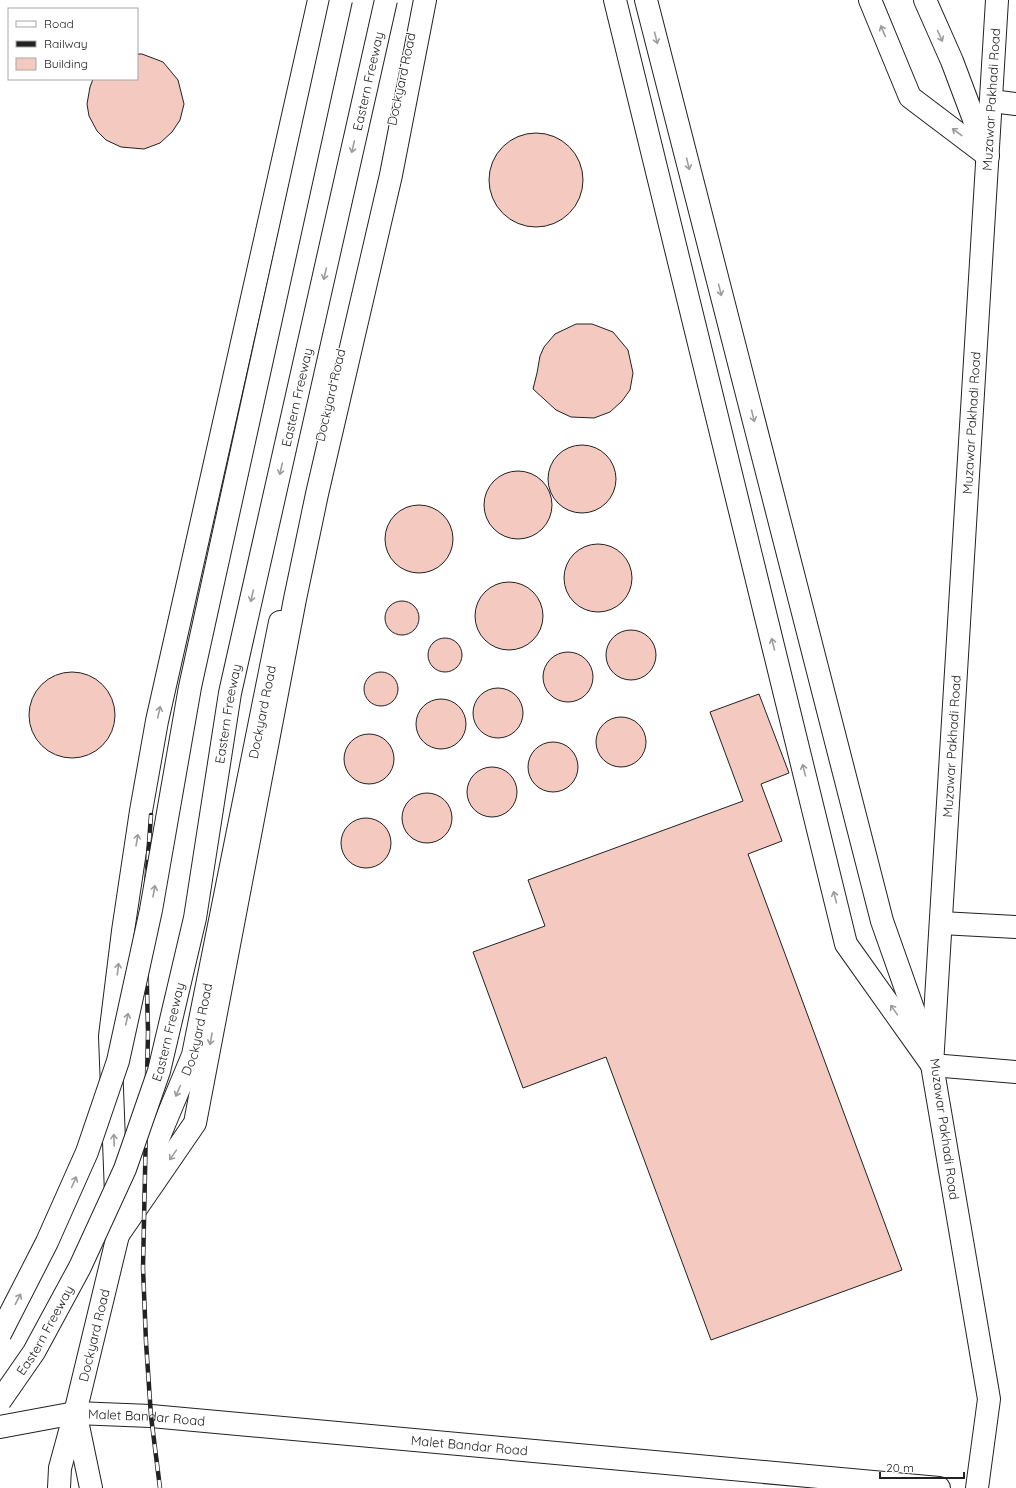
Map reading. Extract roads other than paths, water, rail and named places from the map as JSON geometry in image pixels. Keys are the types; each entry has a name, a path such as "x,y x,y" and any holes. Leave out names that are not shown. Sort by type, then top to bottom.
{"main road":[{"path":"118,1235 110,1036 123,931 141,811 158,721 319,0"},
{"path":"0,1334 47,1242 87,1152 118,1061 151,910 190,687 341,0"},
{"name":"Eastern Freeway","path":"0,1401 34,1352 80,1267 124,1169 159,1071 195,918 230,693 386,0"},
{"name":"Dockyard Road","path":"58,1488 60,1468 75,1413 118,1235 193,1055 286,591 402,76 416,0"},
{"path":"118,1235 195,1123 294,600 391,175 426,0"},
{"path":"615,0 846,944 932,1065 1016,1072"},
{"path":"646,0 882,921 932,1065"},
{"path":"870,0 910,97 988,156"},
{"path":"925,0 952,61 988,156"},
{"name":"Muzawar Pakhadi Road","path":"977,1488 989,1400 932,1065 992,102 997,0"},
{"path":"992,102 1016,104"},
{"path":"941,923 1016,927"},
{"path":"75,1413 91,1488"},
{"name":"Malet Bandar Road","path":"0,1430 75,1413 151,1416 939,1488"}],"railway":[{"path":"151,815 145,900 148,1032 143,1268 151,1416 160,1488"}]}
